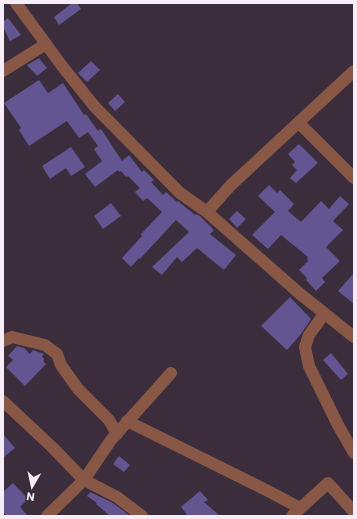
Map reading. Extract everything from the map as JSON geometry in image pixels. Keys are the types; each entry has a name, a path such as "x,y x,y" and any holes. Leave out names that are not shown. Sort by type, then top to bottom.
{"street":[{"path":"16,3 95,107 180,192 207,212 324,314 354,337"},
{"path":"3,71 46,44"},
{"path":"207,212 231,185 354,71"},
{"path":"299,123 354,178"},
{"path":"324,314 309,335 305,347 308,366 354,453"},
{"path":"3,341 12,336 46,345 57,354 61,365 78,389 109,420 116,434"},
{"path":"47,516 84,480 116,434 171,373"},
{"path":"3,401 52,447 84,480 117,497 142,516"},
{"path":"127,421 263,488 296,512 328,483 354,512"}],"building":[{"path":"72,3 77,3 81,9 59,25 54,17"},
{"path":"8,18 21,35 10,41 3,27 3,22"},
{"path":"39,58 47,68 37,76 27,65"},
{"path":"91,61 100,70 87,82 78,73"},
{"path":"39,80 48,93 63,83 84,115 86,114 98,131 101,129 122,161 129,155 142,172 144,170 154,180 151,182 163,195 166,192 195,215 200,216 214,230 210,234 236,255 224,270 197,248 182,262 177,257 162,275 152,267 189,232 176,220 131,267 122,258 142,236 141,234 162,212 147,198 143,201 135,192 140,188 121,171 119,172 118,170 95,187 85,174 102,161 94,149 98,146 88,132 79,138 67,121 29,146 19,130 21,128 4,103"},
{"path":"118,94 125,102 115,111 108,103"},
{"path":"299,144 318,163 296,183 290,178 297,170 292,165 295,162 288,154"},
{"path":"71,147 85,167 71,176 66,168 50,179 42,166"},
{"path":"269,185 277,193 280,190 294,204 288,211 301,222 321,201 329,209 340,196 349,204 333,221 343,230 326,247 340,261 322,278 325,282 316,291 299,270 308,261 308,257 281,235 268,249 252,235 275,212 258,196"},
{"path":"111,203 121,216 103,229 94,216"},
{"path":"237,211 246,219 237,228 229,219"},
{"path":"354,273 354,304 338,291"},
{"path":"290,297 311,319 301,334 287,350 261,326"},
{"path":"17,346 24,348 30,354 33,350 44,354 42,356 44,359 43,361 46,364 25,386 6,367 13,360 8,356"},
{"path":"331,353 348,374 341,380 323,360"},
{"path":"3,434 15,448 3,458"},
{"path":"119,456 130,465 124,472 113,464"},
{"path":"13,483 28,499 20,507 28,516 7,516 3,512 3,492"},
{"path":"200,491 208,500 204,502 220,516 188,516 181,507"},
{"path":"90,492 113,503 130,516 110,516 96,504 97,503 87,496"}]}
